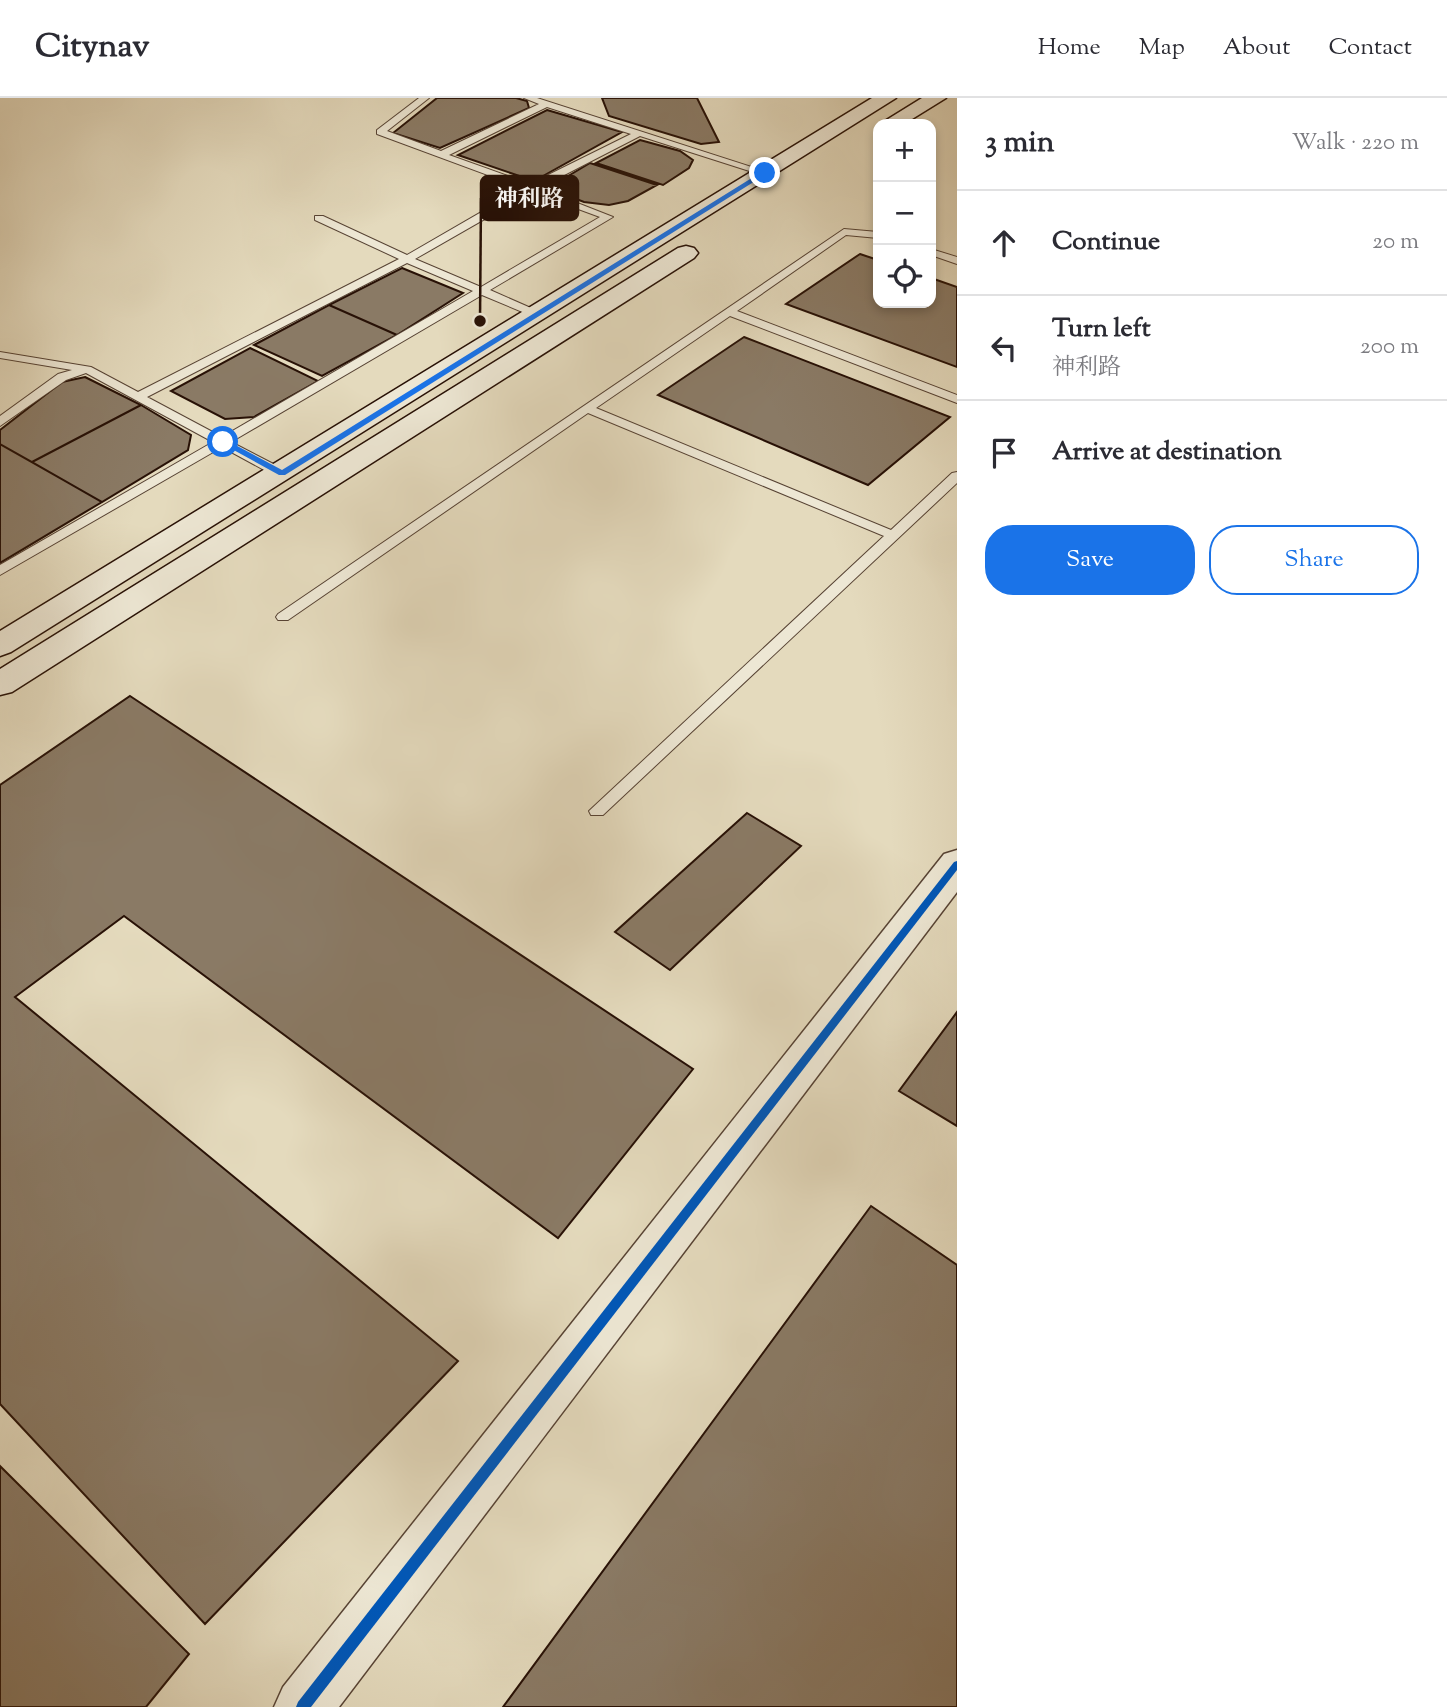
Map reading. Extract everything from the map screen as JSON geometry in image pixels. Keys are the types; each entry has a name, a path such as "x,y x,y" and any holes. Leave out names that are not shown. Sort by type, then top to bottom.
{"main road":[{"path":"0,645 282,474 886,98"},
{"path":"899,119 930,101"},
{"path":"831,161 873,135"},
{"path":"0,684 703,242"},
{"path":"303,1707 957,864"}],"lane":[{"path":"0,571 608,217 380,132 425,98"},
{"path":"528,98 765,173"},
{"path":"441,155 546,104"},
{"path":"139,396 407,259 531,188 639,133"},
{"path":"319,218 536,314"},
{"path":"283,617 844,232 873,235"},
{"path":"936,254 957,261"},
{"path":"728,311 957,399"},
{"path":"0,355 87,369 282,474"},
{"path":"0,422 62,377 87,369"},
{"path":"587,408 893,535"},
{"path":"597,811 957,476"}],"building":[{"path":"437,98 516,98 527,101 529,108 440,148 393,133"},
{"path":"602,98 697,98 719,142 701,144 609,116"},
{"path":"547,110 622,132 534,181 458,155"},
{"path":"640,140 680,151 693,160 689,168 663,185 596,163"},
{"path":"590,163 657,185 628,201 609,205 584,202 548,188"},
{"path":"860,254 873,258 873,308 936,308 936,280 957,287 957,367 786,304"},
{"path":"402,268 463,293 397,335 329,305"},
{"path":"329,305 397,335 322,376 254,345"},
{"path":"744,337 950,417 868,485 658,395"},
{"path":"250,348 318,381 254,417 225,419 171,391"},
{"path":"85,377 141,405 32,462 0,444 0,430 62,382"},
{"path":"141,405 191,435 188,450 102,502 32,462"},
{"path":"0,444 102,502 0,563"},
{"path":"130,696 693,1069 558,1238 124,916 15,997 458,1361 205,1624 0,1404 0,785"},
{"path":"747,813 801,846 670,970 615,932"},
{"path":"957,1012 957,1126 899,1091"},
{"path":"871,1206 957,1265 957,1707 503,1707"},
{"path":"0,1466 189,1654 146,1707 0,1707"}],"cycle path":[{"path":"303,1707 957,864"}],"place":[{"name":"神利路","path":"480,321"}],"route":[{"path":"223,442 282,474 765,173"}]}
